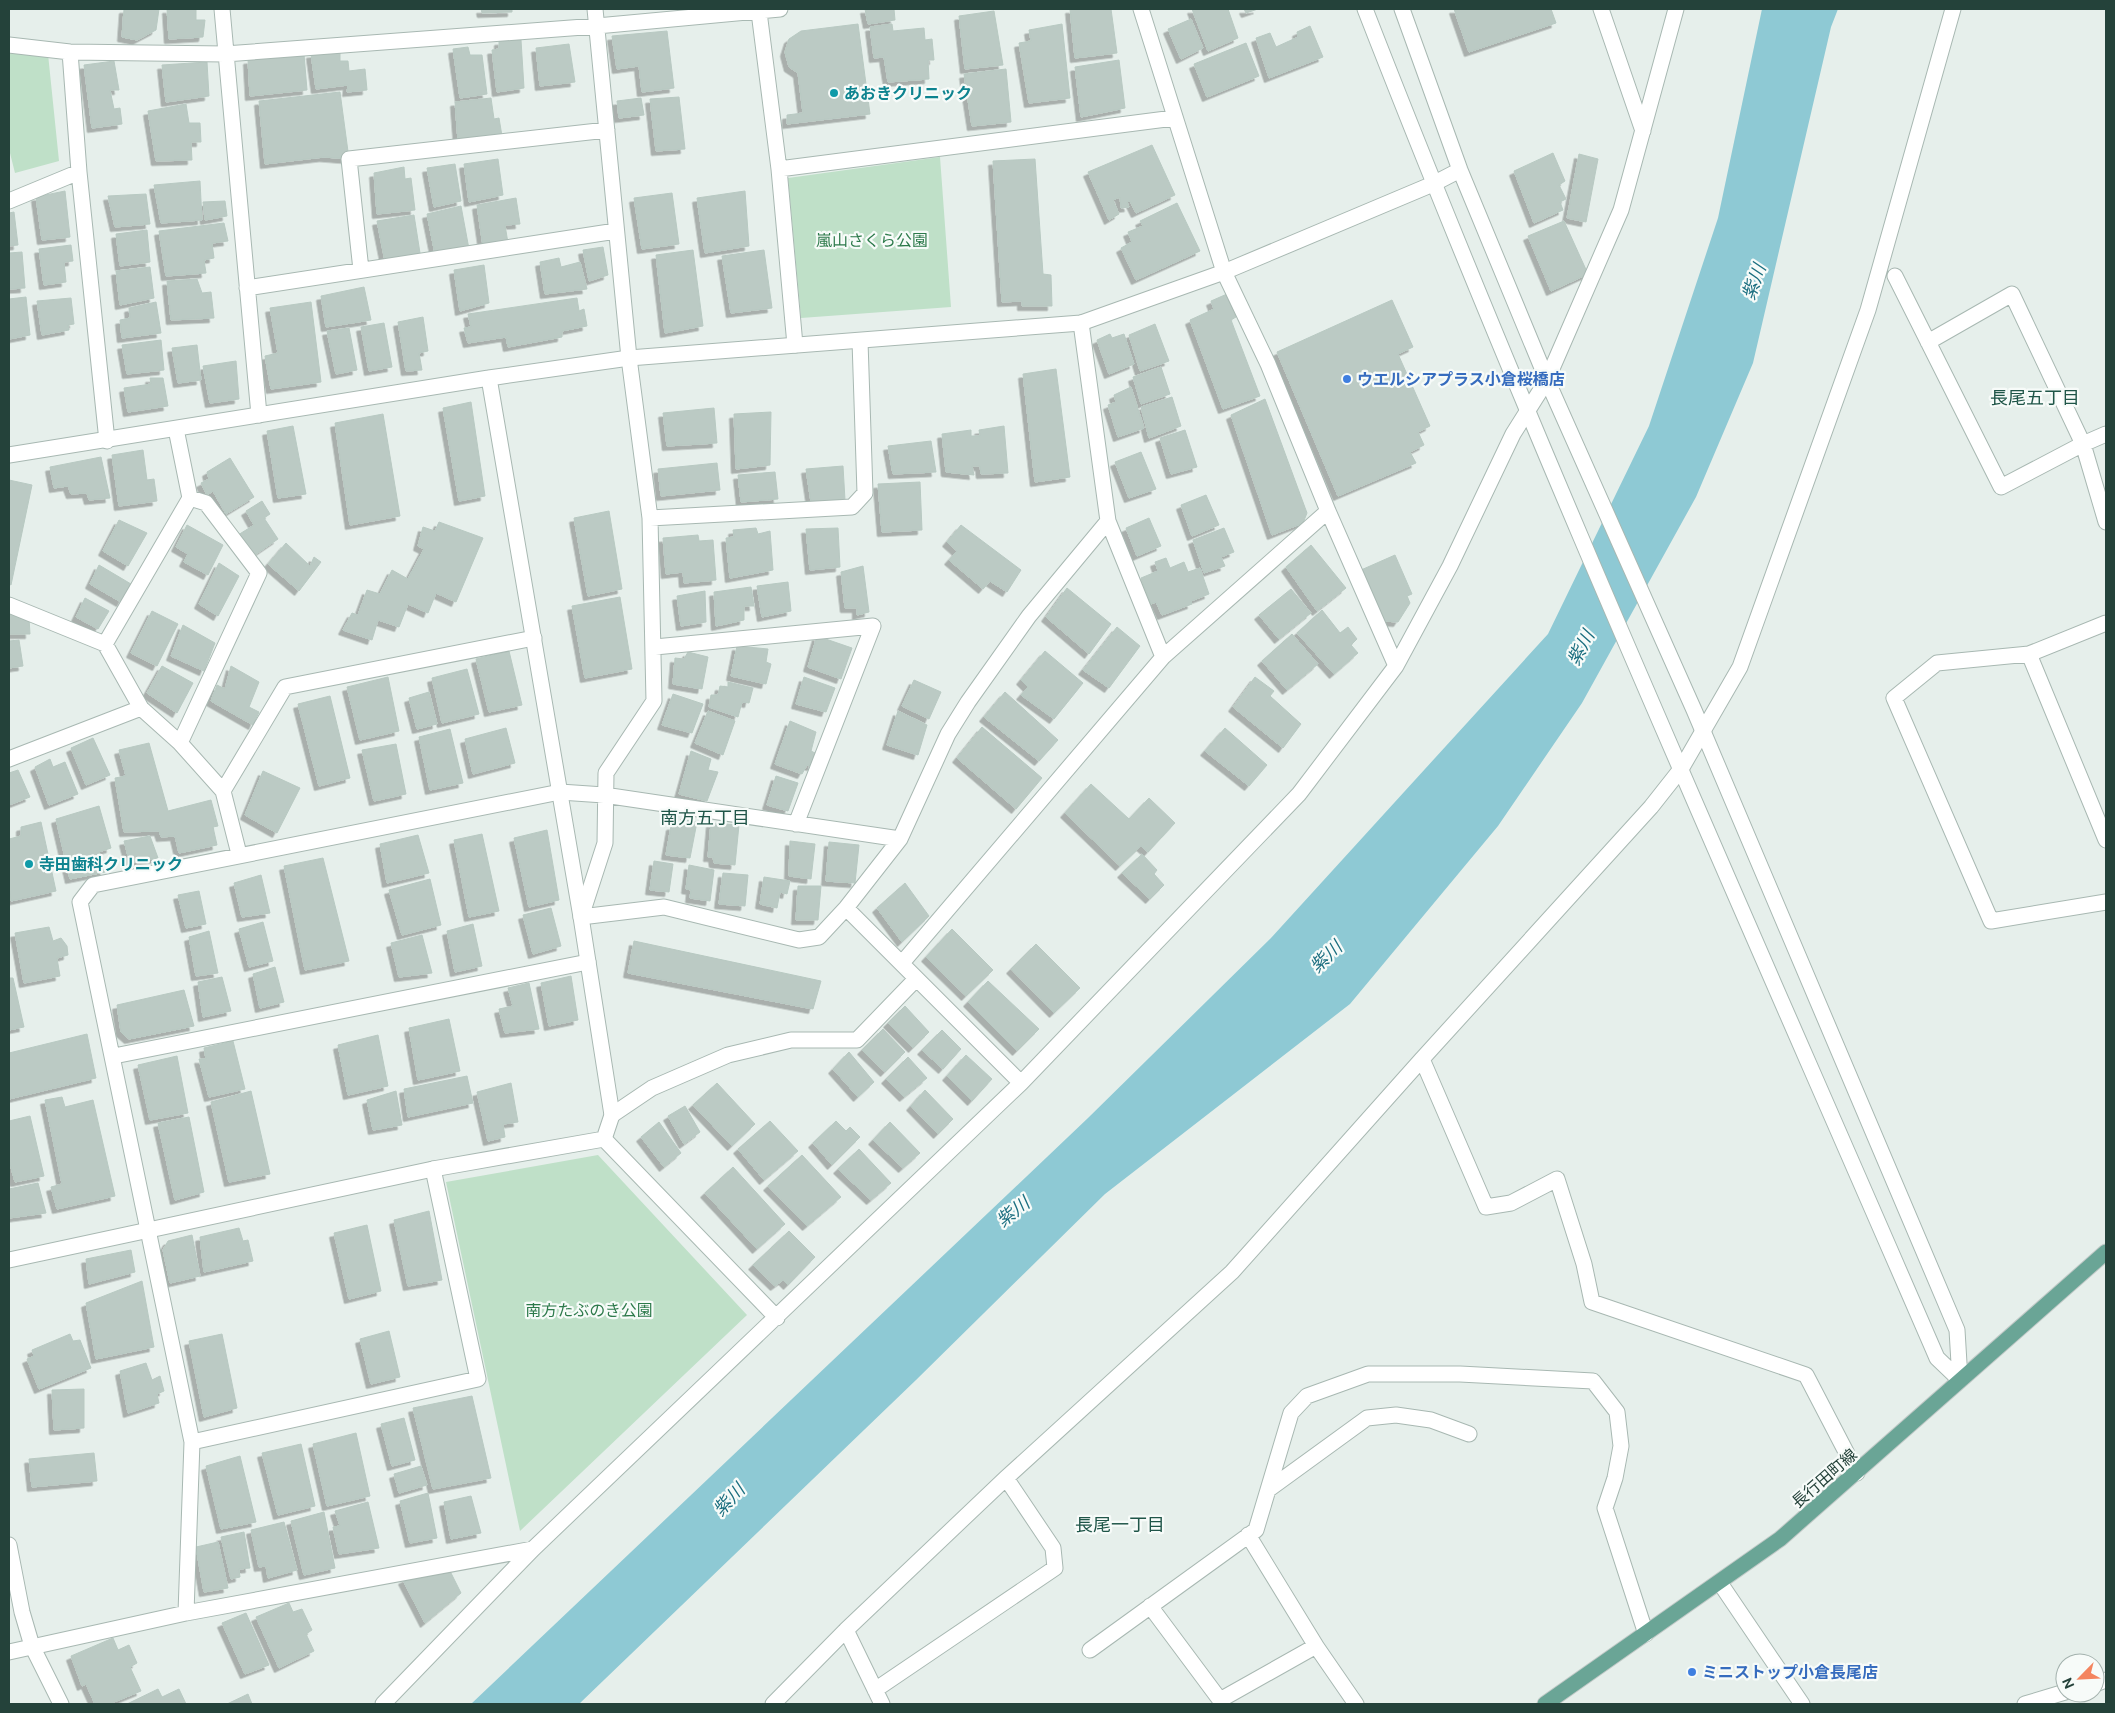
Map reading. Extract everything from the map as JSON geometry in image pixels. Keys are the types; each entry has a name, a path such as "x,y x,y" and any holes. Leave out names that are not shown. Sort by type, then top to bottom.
{"main road":[{"name":"長行田町線","path":"1545,1704 1720,1583 1780,1539 1858,1473 1960,1380 2106,1252"}],"street":[{"path":"222,9 259,415"},
{"path":"581,917 605,843 604,795 606,773 654,700 650,518 629,358 594,9"},
{"path":"9,45 70,52 225,54 597,26 780,9"},
{"path":"1141,9 1224,272 1268,364 1328,511 1396,666"},
{"path":"1365,9 1433,184 1526,412 1937,1358 1960,1380"},
{"path":"1402,9 1460,170 1547,380 1694,710 1702,735 1958,1330 1960,1380"},
{"path":"1601,9 1643,131"},
{"path":"383,1704 533,1549 1021,1083 1300,794 1396,666 1450,566 1513,434 1547,380 1621,210 1676,9"},
{"path":"773,1704 846,1630 1006,1478 1232,1272 1651,807 1681,769 1740,667 1868,310 1953,9"},
{"path":"759,12 779,169 795,344"},
{"path":"70,52 79,172 107,441"},
{"path":"779,169 1174,118"},
{"path":"361,270 349,159 607,130"},
{"path":"9,455 107,441 489,378 629,358 1081,322 1224,272 1433,184 1460,170"},
{"path":"9,201 79,172"},
{"path":"247,288 616,231"},
{"path":"1895,276 2001,487 2106,434"},
{"path":"1928,342 2012,294 2083,444 2106,522"},
{"path":"1081,322 1108,521 1163,657"},
{"path":"650,518 852,507 865,493 860,341"},
{"path":"489,378 581,917 612,1115 604,1139"},
{"path":"105,644 190,498 176,429"},
{"path":"180,743 259,574 206,503 190,498"},
{"path":"902,963 1163,657 1328,511"},
{"path":"581,917 664,907 799,940 819,937 846,908 900,839 948,734 968,702 1029,616 1108,521"},
{"path":"9,605 105,644 141,708 180,743 223,791 239,854"},
{"path":"2106,623 2029,654 1937,663 1894,698 1991,921 2106,902"},
{"path":"654,647 873,626 796,824"},
{"path":"223,791 285,687 534,638"},
{"path":"2029,654 2106,840"},
{"path":"9,759 141,708"},
{"path":"186,1613 192,1442 114,1056 80,902 93,885 239,854 560,792 604,795 900,839"},
{"path":"846,908 902,963 915,980 1021,1083"},
{"path":"114,1056 588,962"},
{"path":"612,1115 652,1088 728,1055 791,1040 857,1040 915,980"},
{"path":"1422,1059 1486,1207 1511,1203 1558,1180 1584,1264 1592,1302 1806,1375 1858,1473"},
{"path":"604,1139 777,1318"},
{"path":"9,1260 434,1169 604,1139"},
{"path":"192,1442 478,1379 434,1169"},
{"path":"1090,1650 1256,1530 1291,1413 1307,1396 1368,1374 1460,1374 1593,1381 1617,1412 1621,1446 1615,1478 1604,1508 1646,1634"},
{"path":"1268,1490 1367,1418 1396,1415 1431,1420 1469,1434"},
{"path":"875,1690 1055,1568 1054,1548 1006,1478"},
{"path":"1248,1535 1316,1646 1356,1704"},
{"path":"9,1545 22,1612 32,1646 61,1704"},
{"path":"9,1652 186,1613 533,1549"},
{"path":"1720,1583 1802,1704"},
{"path":"1150,1606 1220,1700 1316,1646"},
{"path":"846,1630 882,1704"},
{"path":"2025,1704 2055,1695"}],"green space":[{"path":"9,49 48,54 59,161 15,173 9,149"},
{"name":"嵐山さくら公園","path":"940,157 951,307 801,318 788,178"},
{"name":"南方たぶのき公園","path":"598,1155 747,1315 520,1531 446,1182"}],"water":[{"name":"紫川","path":"1762,9 1838,9 1831,27 1753,363 1696,497 1582,703 1498,826 1350,1004 1105,1194 916,1380 579,1704 471,1704 1088,1118 1271,938 1548,634 1649,426 1718,218"}],"building":[{"path":"124,9 159,9 156,30 137,40 122,37"},
{"path":"167,9 196,9 196,20 205,20 203,37 169,39"},
{"path":"481,9 512,9 512,12 482,13"},
{"path":"865,9 894,9 895,20 868,24"},
{"path":"1070,9 1111,9 1117,53 1075,58"},
{"path":"1192,9 1228,9 1238,38 1208,51"},
{"path":"1244,9 1258,9 1246,13"},
{"path":"1454,9 1551,9 1556,23 1469,52"},
{"path":"994,11 1003,65 965,69 959,16"},
{"path":"1191,19 1203,48 1181,59 1168,29"},
{"name":"あおきクリニック","path":"858,24 870,114 787,124 787,115 803,113 798,73 789,67 785,52 789,39 801,31"},
{"path":"892,24 893,31 924,28 925,40 932,39 934,60 928,60 929,79 888,82 884,57 874,58 870,27"},
{"path":"1062,24 1070,98 1029,103 1019,43 1031,41 1029,30"},
{"path":"1310,26 1323,57 1269,78 1256,38 1270,33 1276,47 1298,37 1297,32"},
{"path":"667,31 674,88 642,92 639,66 617,69 612,36"},
{"path":"521,40 524,88 497,92 492,50 499,49 499,41"},
{"path":"1246,43 1259,76 1207,97 1194,64"},
{"path":"569,44 575,82 540,86 536,48"},
{"path":"468,47 470,55 482,55 487,94 460,98 453,49"},
{"path":"340,51 340,61 348,61 349,71 365,69 367,90 347,92 348,85 316,89 311,54"},
{"path":"304,54 307,90 250,96 248,60"},
{"path":"1119,60 1125,108 1081,117 1075,67"},
{"path":"114,61 119,90 110,90 114,109 120,108 122,124 92,128 84,65"},
{"path":"207,62 209,96 166,102 162,65"},
{"path":"1006,69 1011,122 972,126 964,74"},
{"path":"340,92 349,159 324,157 265,164 259,101"},
{"path":"679,97 685,149 656,151 650,99"},
{"path":"491,98 494,119 499,118 502,136 458,141 455,102"},
{"path":"641,98 644,115 619,118 617,101"},
{"path":"186,104 189,123 200,123 201,142 191,142 192,160 156,161 148,111"},
{"path":"1152,145 1175,195 1136,213 1130,201 1127,202 1129,207 1121,208 1120,197 1113,200 1119,214 1109,220 1088,172"},
{"path":"1553,153 1565,181 1559,185 1566,199 1560,202 1563,210 1534,223 1514,171"},
{"path":"1579,154 1598,159 1586,222 1567,218"},
{"path":"498,159 503,195 469,202 464,164"},
{"path":"1035,159 1043,274 1051,275 1052,306 1022,306 1022,301 1002,302 993,161"},
{"path":"455,164 461,201 434,207 427,168"},
{"path":"404,167 405,179 411,178 415,210 377,214 374,173"},
{"path":"200,181 202,220 161,223 154,185"},
{"path":"65,191 70,237 42,240 36,197"},
{"path":"745,191 749,246 705,253 697,198"},
{"path":"672,193 679,244 642,249 634,198"},
{"path":"146,194 150,224 115,227 108,196"},
{"path":"516,198 520,224 505,225 508,243 483,246 477,205"},
{"path":"225,201 227,216 205,220 203,202"},
{"path":"1177,203 1200,251 1136,280 1121,248 1132,242 1128,232 1143,226 1140,221"},
{"path":"461,206 469,249 435,254 427,214"},
{"path":"14,212 18,245 9,246 9,213"},
{"path":"414,215 420,253 385,261 377,221"},
{"path":"1564,221 1588,274 1551,291 1528,236"},
{"path":"224,223 228,241 212,243 214,258 204,260 206,273 166,276 159,231"},
{"path":"147,230 150,262 120,266 116,234"},
{"path":"71,245 73,261 64,262 66,282 44,285 39,249"},
{"path":"603,247 608,275 589,281 583,250"},
{"path":"693,250 703,326 665,333 656,255"},
{"path":"764,250 772,308 731,313 722,256"},
{"path":"22,252 25,288 9,289 9,253"},
{"path":"559,258 561,267 580,262 587,289 545,294 540,262"},
{"path":"484,265 489,303 460,311 454,270"},
{"path":"150,267 154,298 120,305 116,271"},
{"path":"197,279 202,293 211,292 214,318 171,320 167,281"},
{"path":"364,287 371,320 326,327 321,296"},
{"path":"1227,294 1236,317 1231,320 1260,396 1223,409 1190,320 1214,309 1211,301"},
{"path":"26,297 30,335 9,339 9,299"},
{"path":"71,298 74,324 68,325 69,330 42,335 37,301"},
{"path":"577,298 579,311 584,309 587,326 562,331 562,337 508,347 506,337 468,343 464,328 471,327 468,314"},
{"path":"1392,300 1413,347 1398,354 1430,426 1418,432 1424,445 1410,452 1416,463 1338,496 1277,352"},
{"path":"156,302 161,333 122,338 120,320 130,318 129,308"},
{"path":"311,302 321,382 271,389 265,356 278,353 270,308"},
{"path":"423,317 428,351 419,353 422,370 406,371 398,322"},
{"path":"384,323 392,367 369,371 361,327"},
{"path":"1155,324 1169,361 1140,371 1129,335"},
{"path":"349,328 357,370 336,374 327,331"},
{"path":"1110,334 1112,338 1124,334 1134,364 1109,374 1097,340"},
{"path":"161,340 164,370 127,374 122,345"},
{"path":"197,345 201,380 178,383 172,348"},
{"path":"236,361 239,399 210,403 203,366"},
{"path":"1161,367 1170,394 1141,404 1133,377"},
{"path":"1056,369 1070,477 1035,482 1023,374"},
{"path":"150,378 163,378 168,406 128,412 124,388 151,384"},
{"path":"1131,387 1144,428 1118,437 1108,405 1116,402 1114,395"},
{"path":"1172,397 1181,426 1149,438 1141,407"},
{"path":"1265,399 1307,513 1303,523 1272,535 1231,415"},
{"path":"471,402 485,496 459,501 443,408"},
{"path":"714,408 717,443 667,446 663,413"},
{"path":"771,412 770,465 736,469 734,414"},
{"path":"383,414 400,516 350,525 335,423"},
{"path":"293,426 306,494 278,498 267,431"},
{"path":"1004,426 1008,473 981,474 980,466 972,466 974,475 946,472 942,434 971,430 971,436 980,436 979,430"},
{"path":"1185,430 1197,467 1171,474 1160,438"},
{"path":"931,441 936,472 893,474 888,446"},
{"path":"143,450 147,480 154,479 157,501 119,506 112,455"},
{"path":"1141,452 1156,489 1129,498 1115,462"},
{"path":"101,457 110,498 89,500 87,493 71,494 68,486 54,488 50,467"},
{"path":"230,458 254,497 226,514 213,491 207,495 201,483 209,479 207,472"},
{"path":"717,463 720,490 661,496 658,469"},
{"path":"843,466 845,500 811,502 806,469"},
{"path":"775,472 778,499 741,502 738,475"},
{"path":"9,480 32,485 11,585 9,584"},
{"path":"920,482 922,530 882,532 878,484"},
{"path":"1206,495 1219,525 1192,536 1181,505"},
{"path":"262,501 270,514 264,518 278,539 253,556 238,535 254,525 246,511"},
{"path":"609,511 622,589 588,596 574,518"},
{"path":"1149,518 1161,546 1137,556 1126,528"},
{"path":"119,520 147,533 128,566 103,551"},
{"path":"439,522 483,538 456,602 436,593 428,613 408,604 399,627 378,620 372,640 343,630 352,613 358,615 367,590 380,594 392,570 408,579 424,549 418,546 423,527 435,531"},
{"path":"187,525 223,545 208,575 184,562 188,554 176,547"},
{"path":"961,525 1021,570 1007,592 990,581 983,589 949,560 957,551 947,542"},
{"path":"756,528 758,534 770,531 773,570 730,578 726,538 734,537 733,530"},
{"path":"838,528 840,567 810,570 806,529"},
{"path":"1224,528 1234,552 1221,557 1225,566 1204,573 1193,540"},
{"path":"698,535 699,541 713,540 716,580 684,583 683,572 666,574 663,538"},
{"path":"286,543 310,566 314,557 321,562 299,591 268,564"},
{"path":"1311,545 1346,588 1317,611 1286,567"},
{"path":"1395,555 1412,594 1407,596 1410,603 1398,622 1384,621 1361,570"},
{"path":"1166,558 1170,568 1184,562 1188,572 1200,568 1209,594 1191,601 1192,604 1162,615 1156,602 1151,604 1141,578 1158,571 1155,562"},
{"path":"219,563 239,576 218,616 199,604"},
{"path":"99,565 131,584 121,602 90,584"},
{"path":"863,566 869,612 857,615 857,608 845,608 841,572"},
{"path":"788,582 791,611 762,617 757,586"},
{"path":"751,587 754,606 744,606 744,620 716,626 714,592"},
{"path":"1067,588 1111,624 1089,654 1046,617"},
{"path":"1291,589 1311,613 1279,639 1259,615"},
{"path":"705,591 706,622 681,626 677,596"},
{"path":"620,597 632,669 585,678 572,606"},
{"path":"85,598 109,611 98,629 76,617"},
{"path":"9,609 14,610 14,616 29,618 30,634 9,634"},
{"path":"1322,610 1340,633 1348,627 1357,639 1351,645 1358,653 1334,674 1297,633"},
{"path":"152,611 178,624 157,666 131,653"},
{"path":"183,625 215,643 204,671 171,656"},
{"path":"1117,627 1140,646 1109,688 1083,670"},
{"path":"1292,634 1318,664 1287,690 1262,661"},
{"path":"817,636 852,648 841,679 808,667"},
{"path":"19,640 23,666 9,668 9,641"},
{"path":"737,646 768,649 766,662 771,664 766,684 731,676"},
{"path":"509,651 522,705 489,712 476,659"},
{"path":"1045,651 1083,683 1054,719 1021,695 1028,687 1021,680"},
{"path":"688,652 708,657 702,689 673,684 675,658 684,659"},
{"path":"162,666 193,683 177,713 147,693"},
{"path":"231,666 259,682 249,707 259,712 253,725 211,701 217,685 225,689"},
{"path":"467,669 479,714 442,723 432,678"},
{"path":"388,677 399,731 360,740 347,687"},
{"path":"804,677 835,688 826,712 796,704"},
{"path":"1255,677 1274,691 1270,696 1301,724 1283,748 1233,707"},
{"path":"914,680 941,692 929,719 902,706"},
{"path":"728,682 753,688 749,703 742,702 738,717 709,707 711,695 718,695 720,686 728,687"},
{"path":"429,692 437,724 417,729 409,698"},
{"path":"1005,692 1058,740 1039,761 984,717"},
{"path":"673,694 703,704 692,733 662,725"},
{"path":"330,696 350,778 319,786 298,704"},
{"path":"708,711 735,721 723,755 695,743"},
{"path":"898,711 927,725 918,755 887,745"},
{"path":"790,721 816,732 811,751 815,753 812,766 807,765 802,774 775,764"},
{"path":"982,727 1042,778 1016,809 957,758"},
{"path":"506,728 515,763 473,774 465,739"},
{"path":"1225,728 1267,765 1249,786 1205,751"},
{"path":"450,729 463,783 430,790 419,737"},
{"path":"93,738 110,775 86,785 71,748"},
{"path":"149,743 168,811 211,800 218,826 213,827 217,845 179,853 175,836 161,837 159,831 124,832 115,778 126,776 119,750"},
{"path":"396,744 406,794 374,801 362,750"},
{"path":"691,751 711,759 708,770 718,772 707,801 679,794"},
{"path":"50,759 53,767 65,762 78,794 49,805 35,767"},
{"path":"18,770 30,797 9,805 9,773"},
{"path":"263,771 300,788 277,833 245,815"},
{"path":"776,776 798,783 788,811 767,805"},
{"path":"1091,784 1129,819 1149,798 1175,823 1148,852 1141,846 1120,866 1065,813"},
{"path":"99,806 111,848 99,852 105,872 70,879 56,819"},
{"path":"681,819 697,822 690,858 666,855 671,826 679,825"},
{"name":"寺田歯科クリニック","path":"41,822 56,891 11,901 9,888 9,839 21,836 21,827"},
{"path":"711,823 739,825 735,865 714,863 713,857 708,857"},
{"path":"547,830 559,900 529,907 514,838"},
{"path":"482,834 499,911 469,917 454,840"},
{"path":"418,835 429,873 387,883 380,844"},
{"path":"150,836 158,858 130,863 124,841"},
{"path":"790,841 815,844 811,879 789,876"},
{"path":"829,842 859,845 855,883 826,881"},
{"path":"1142,854 1157,870 1154,874 1164,885 1150,899 1122,873"},
{"path":"323,858 349,961 305,970 284,866"},
{"path":"654,861 673,864 669,892 650,890"},
{"path":"689,865 714,870 710,901 690,898 691,890 686,889"},
{"path":"723,873 748,875 745,906 719,904"},
{"path":"261,875 270,913 242,917 234,883"},
{"path":"764,877 790,881 787,894 780,892 777,908 760,904"},
{"path":"430,879 441,925 402,935 389,890"},
{"path":"905,883 929,916 902,942 877,908"},
{"path":"798,886 821,886 818,920 796,920"},
{"path":"199,891 206,924 186,928 178,895"},
{"path":"551,908 561,946 533,954 523,915"},
{"path":"263,922 273,961 249,967 239,929"},
{"path":"473,924 482,966 455,972 447,931"},
{"path":"49,927 53,941 61,938 67,946 68,955 57,958 60,976 24,983 15,933"},
{"path":"952,929 993,970 966,996 926,957"},
{"path":"209,931 218,973 196,976 189,937"},
{"path":"422,935 432,973 399,977 391,943"},
{"path":"634,941 821,981 813,1009 628,973"},
{"path":"1036,944 1080,988 1054,1013 1011,969"},
{"path":"275,967 284,1002 260,1008 253,974"},
{"path":"571,976 578,1020 549,1026 541,983"},
{"path":"222,977 231,1011 203,1017 198,982"},
{"path":"9,978 13,978 24,1027 9,1030"},
{"path":"988,981 1039,1029 1017,1051 968,1002"},
{"path":"529,983 539,1029 505,1033 499,1009 513,1006 508,988"},
{"path":"184,990 194,1026 129,1039 121,1032 117,1005"},
{"path":"905,1006 929,1032 913,1048 888,1023"},
{"path":"449,1019 460,1071 418,1080 409,1028"},
{"path":"883,1029 905,1052 885,1072 862,1050"},
{"path":"942,1030 961,1049 943,1069 922,1050"},
{"path":"87,1034 96,1078 9,1099 9,1053"},
{"path":"378,1035 388,1086 348,1095 338,1045"},
{"path":"233,1041 245,1089 209,1097 199,1059 206,1059 204,1048"},
{"path":"849,1052 874,1082 858,1097 833,1069"},
{"path":"966,1055 992,1079 972,1101 947,1076"},
{"path":"177,1056 188,1113 150,1120 138,1065"},
{"path":"908,1057 927,1078 904,1097 886,1079"},
{"path":"467,1076 473,1103 408,1117 404,1089"},
{"path":"511,1083 518,1122 503,1124 505,1137 488,1141 477,1092"},
{"path":"717,1083 755,1124 732,1146 693,1105"},
{"path":"925,1090 953,1119 938,1134 911,1106"},
{"path":"251,1091 270,1174 229,1182 211,1102"},
{"path":"396,1091 402,1125 373,1130 367,1100"},
{"path":"62,1097 65,1107 93,1100 115,1196 57,1209 51,1187 62,1184 45,1100"},
{"path":"685,1106 700,1132 684,1144 668,1116"},
{"path":"30,1116 44,1176 15,1182 9,1160 9,1121"},
{"path":"189,1117 204,1192 175,1200 158,1123"},
{"path":"770,1121 798,1151 764,1180 738,1149"},
{"path":"836,1121 846,1131 850,1127 860,1137 832,1165 813,1143"},
{"path":"659,1122 681,1153 664,1167 641,1137"},
{"path":"890,1122 920,1153 903,1168 873,1140"},
{"path":"859,1149 891,1183 871,1200 838,1169"},
{"path":"802,1155 841,1197 807,1226 768,1186"},
{"path":"733,1167 785,1224 757,1249 705,1193"},
{"path":"38,1183 46,1213 9,1218 9,1189"},
{"path":"429,1211 442,1280 408,1286 394,1220"},
{"path":"367,1225 381,1291 349,1299 334,1233"},
{"path":"239,1228 243,1241 248,1240 253,1261 204,1272 200,1237"},
{"path":"789,1231 815,1257 788,1285 783,1280 775,1286 753,1265"},
{"path":"192,1235 200,1276 170,1283 163,1250 168,1241"},
{"path":"131,1250 135,1272 89,1284 86,1259"},
{"path":"142,1281 154,1347 96,1359 86,1303"},
{"path":"389,1331 400,1377 371,1384 360,1339"},
{"path":"70,1334 73,1341 80,1340 91,1368 39,1389 27,1359 34,1356 32,1350"},
{"path":"222,1334 237,1408 204,1417 189,1341"},
{"path":"146,1363 152,1380 160,1376 164,1391 157,1394 159,1403 128,1413 120,1371"},
{"path":"84,1389 84,1428 54,1430 52,1390"},
{"path":"472,1396 491,1478 433,1489 413,1408"},
{"path":"404,1418 415,1460 392,1466 381,1424"},
{"path":"356,1433 370,1496 327,1506 313,1444"},
{"path":"301,1444 315,1506 278,1515 262,1453"},
{"path":"94,1453 97,1481 32,1487 29,1459"},
{"path":"240,1456 256,1522 221,1529 206,1466"},
{"path":"421,1466 427,1485 399,1493 394,1474"},
{"path":"428,1493 437,1538 410,1543 400,1501"},
{"path":"471,1496 481,1533 451,1539 444,1502"},
{"path":"368,1502 379,1548 339,1554 333,1527 340,1526 335,1511"},
{"path":"324,1512 335,1568 304,1575 291,1521"},
{"path":"284,1522 297,1570 268,1578 266,1566 259,1567 251,1530"},
{"path":"244,1532 250,1568 239,1569 240,1577 231,1579 221,1537"},
{"path":"218,1542 228,1588 204,1592 196,1547"},
{"path":"448,1567 461,1593 425,1623 403,1580 413,1575 415,1579 434,1570"},
{"path":"289,1603 293,1612 302,1609 312,1630 306,1634 314,1651 279,1668 256,1617"},
{"path":"246,1613 269,1665 245,1674 222,1623"},
{"path":"113,1638 118,1650 129,1645 137,1663 130,1667 141,1691 109,1704 95,1704 86,1684 82,1686 71,1656"},
{"path":"158,1689 162,1697 179,1689 186,1704 127,1704"},
{"path":"248,1694 252,1704 227,1704"}],"place":[{"name":"あおきクリニック","path":"834,93"},
{"name":"ウエルシアプラス小倉桜橋店","path":"1347,379"},
{"name":"寺田歯科クリニック","path":"29,864"},
{"name":"ミニストップ小倉長尾店","path":"1692,1672"}],"district":[{"name":"長尾五丁目","path":"2035,398"},
{"name":"南方五丁目","path":"705,818"},
{"name":"長尾一丁目","path":"1120,1525"}]}
